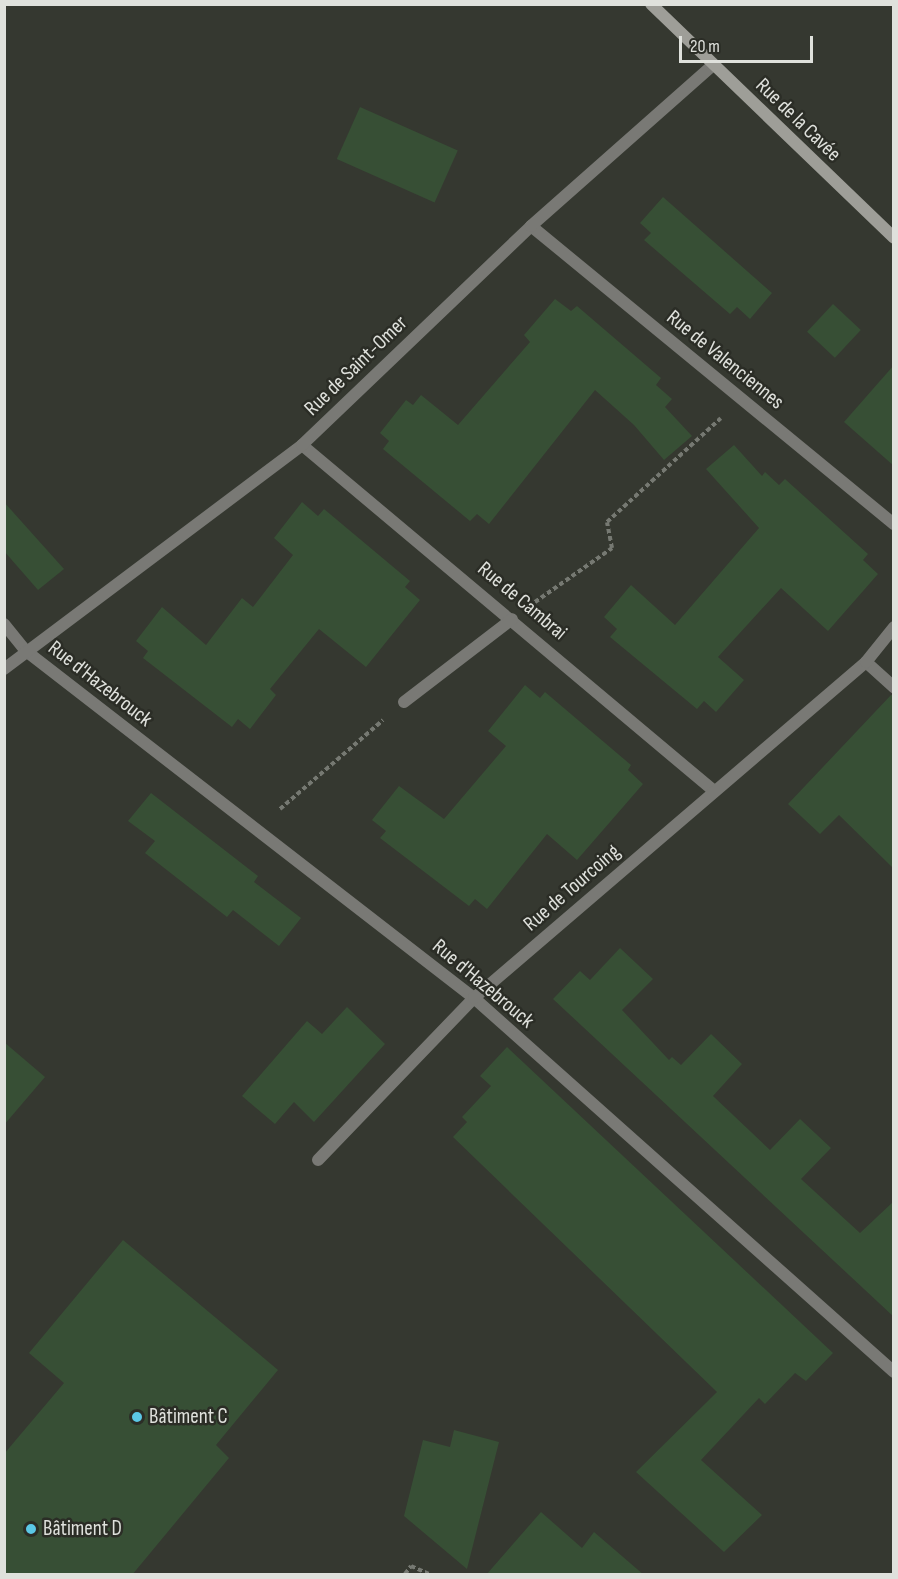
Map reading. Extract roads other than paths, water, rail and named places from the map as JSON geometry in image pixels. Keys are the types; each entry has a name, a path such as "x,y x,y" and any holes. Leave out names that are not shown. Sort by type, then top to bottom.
{"street":[{"name":"Rue de la Cavée","path":"651,4 894,238"},
{"name":"Rue de Saint-Omer","path":"4,669 302,445 531,226 713,65"},
{"name":"Rue de Valenciennes","path":"531,226 894,524"},
{"name":"Rue de Cambrai","path":"302,445 513,618 714,791"},
{"path":"404,702 513,618"},
{"name":"Rue d'Hazebrouck","path":"4,624 26,651 474,998 894,1372"},
{"path":"894,627 866,662 894,687"},
{"name":"Rue de Tourcoing","path":"318,1160 474,998 866,662"}],"place":[{"name":"Bâtiment C","path":"137,1417"},
{"name":"Bâtiment D","path":"31,1529"}]}
